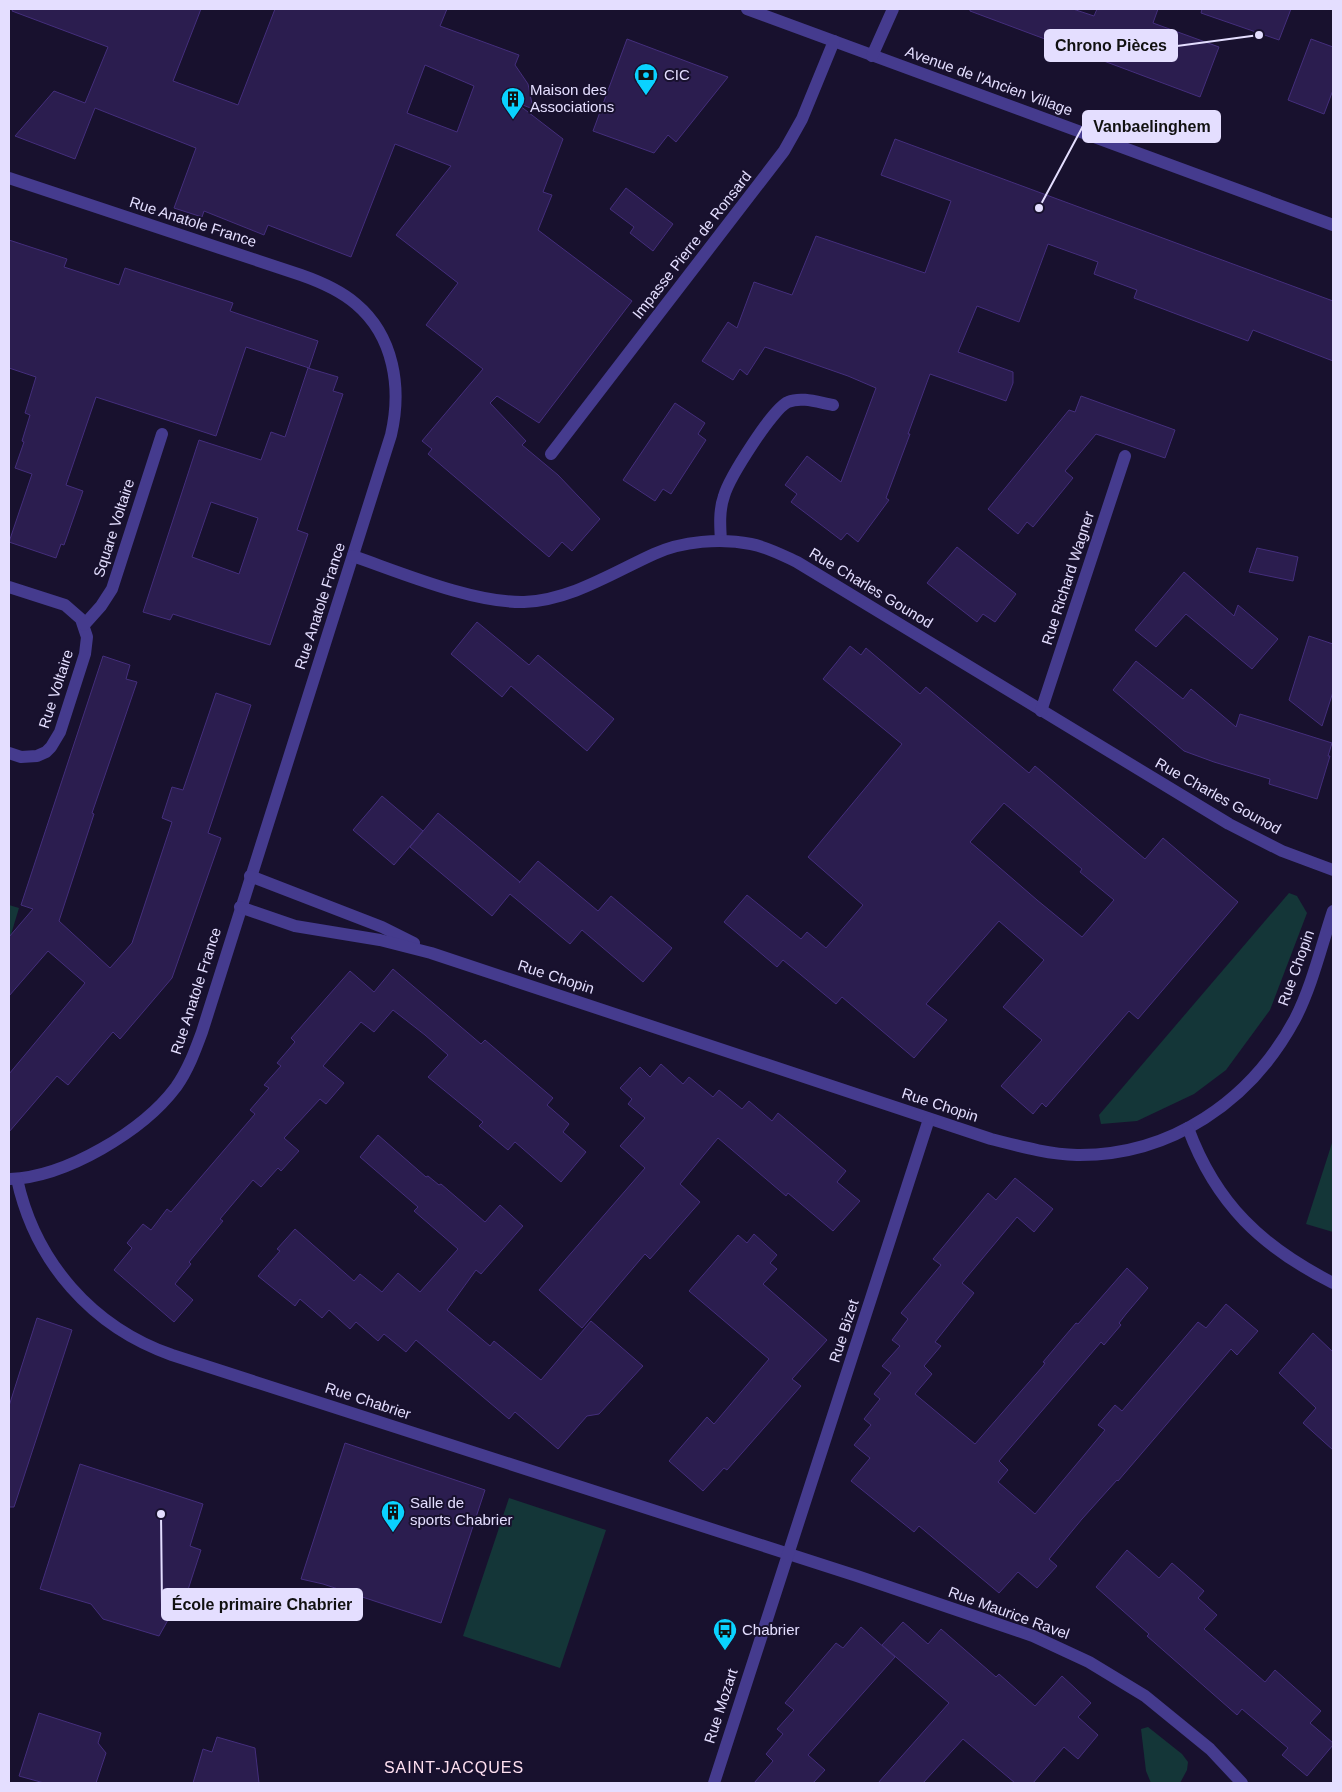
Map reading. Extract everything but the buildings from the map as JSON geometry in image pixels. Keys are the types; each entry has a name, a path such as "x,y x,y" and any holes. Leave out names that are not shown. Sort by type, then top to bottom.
{"street":[{"name":"Avenue de l'Ancien Village","path":"747,9 1333,225"},
{"path":"872,56 893,9"},
{"name":"Impasse Pierre de Ronsard","path":"551,454 784,151 802,119 834,41"},
{"name":"Rue Anatole France","path":"9,178 301,275 330,287 345,296 368,316 385,342 394,373 396,403 391,435 353,556 196,1047 183,1076 175,1088 139,1124 92,1154 62,1167 34,1176 13,1179"},
{"path":"722,542 721,515 724,493 763,428 775,412 789,401 798,400 834,405"},
{"name":"Square Voltaire","path":"84,625 102,606 112,589 162,434"},
{"name":"Rue Richard Wagner","path":"1041,711 1125,456"},
{"name":"Rue Charles Gounod","path":"353,556 461,592 496,599 525,602 558,596 586,587 670,548 688,544 722,542 751,544 781,554 797,562 1245,833 1282,851 1333,870"},
{"path":"9,587 65,605 76,614 84,625"},
{"name":"Rue Voltaire","path":"9,754 21,757 37,756 46,752 56,740 85,654 87,637 84,625"},
{"name":"Rue Chopin","path":"250,876 382,927 431,953"},
{"name":"Rue Chopin","path":"240,907 295,926 380,940 431,953 991,1139 1029,1148 1076,1155 1110,1152 1141,1146 1167,1138 1188,1128 1230,1099 1256,1074 1278,1046 1302,1004 1333,911"},
{"name":"Rue Bizet","path":"788,1553 929,1119"},
{"path":"1188,1128 1211,1179 1246,1223 1290,1259 1333,1283"},
{"name":"Rue Chabrier","path":"13,1179 33,1231 42,1248 62,1276 99,1314 143,1343 172,1355 788,1553"},
{"name":"Rue Mozart","path":"714,1783 788,1553"},
{"name":"Rue Maurice Ravel","path":"788,1553 1033,1636 1070,1653 1126,1684 1157,1704 1210,1749 1242,1783"}],"green space":[{"path":"1289,893 1297,896 1307,913 1270,1010 1226,1070 1194,1094 1137,1121 1101,1124 1099,1115"},
{"path":"9,905 19,908 9,941"},
{"path":"1333,1140 1333,1232 1306,1224"},
{"path":"509,1498 606,1530 560,1668 463,1636"},
{"path":"1148,1727 1182,1754 1188,1762 1187,1770 1180,1783 1151,1783 1146,1771 1141,1729"}],"place":[{"name":"Chrono Pièces","path":"1259,35"},
{"name":"CIC","path":"646,96"},
{"name":"Maison des Associations","path":"513,120"},
{"name":"Vanbaelinghem","path":"1039,208"},
{"name":"École primaire Chabrier","path":"161,1514"},
{"name":"Salle de sports Chabrier","path":"393,1533"},
{"name":"Chabrier","path":"725,1651"}],"district":[{"name":"SAINT-JACQUES","path":"454,1767"}]}
